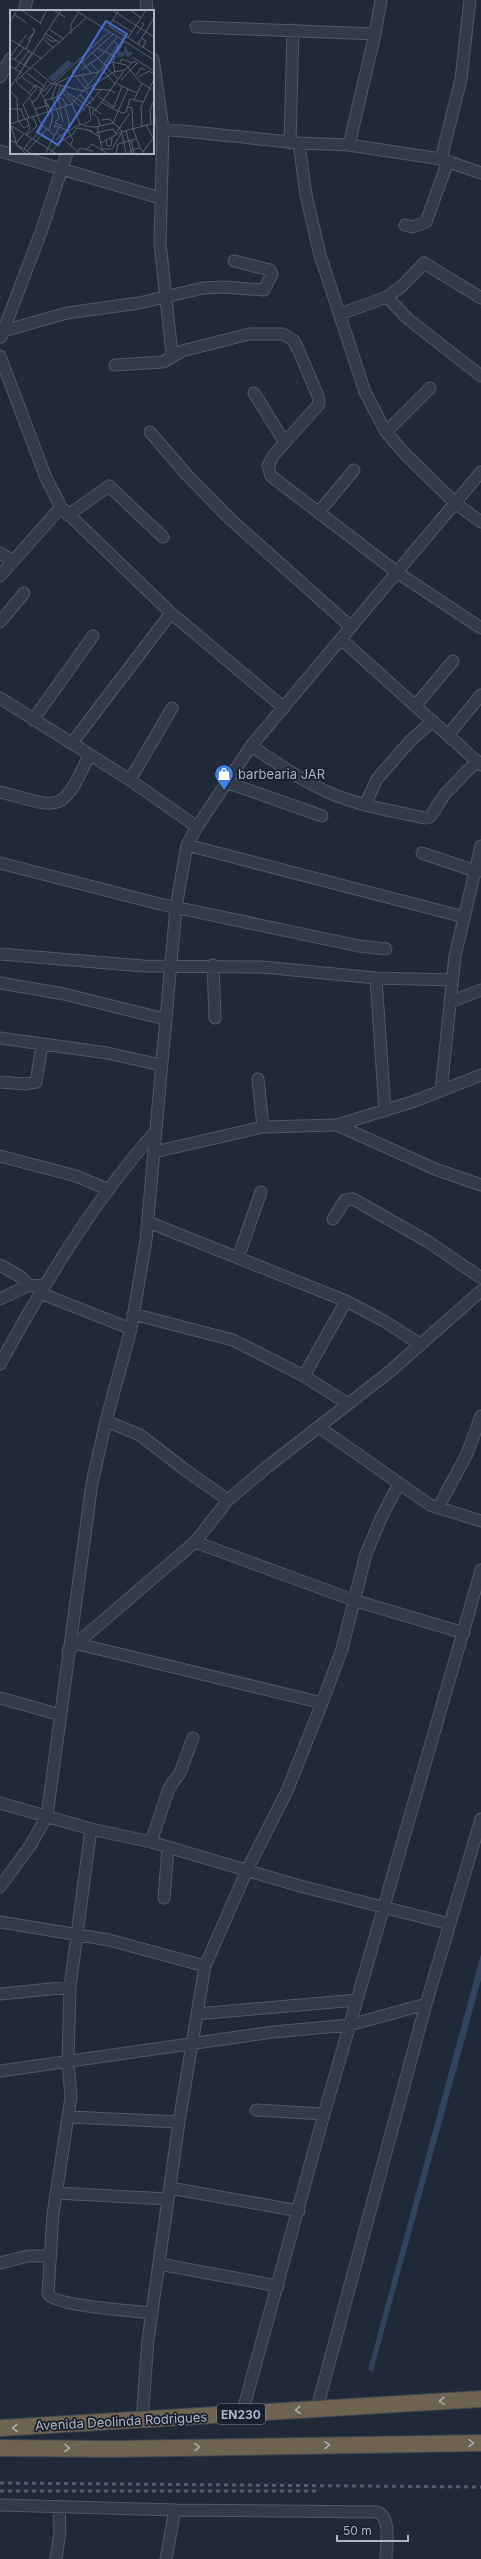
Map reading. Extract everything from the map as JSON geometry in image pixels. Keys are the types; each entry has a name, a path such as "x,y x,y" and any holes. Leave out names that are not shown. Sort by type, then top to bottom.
{"highway":[{"name":"Avenida Deolinda Rodrigues","path":"0,2428 481,2399"},
{"name":"Avenida Deolinda Rodrigues","path":"0,2448 113,2449 481,2443"}],"street":[{"path":"24,10 27,0"},
{"path":"146,0 147,10"},
{"path":"349,145 376,34 381,0"},
{"path":"405,225 413,227 426,222 444,160 461,79 470,0"},
{"path":"196,27 376,34"},
{"path":"293,30 295,143 320,255 365,392 386,432 405,454 455,503 481,522"},
{"path":"0,77 10,60"},
{"path":"154,69 163,129 160,243 164,298 172,354"},
{"path":"163,129 295,143 349,145 444,160 481,173"},
{"path":"0,151 10,154"},
{"path":"10,154 160,198"},
{"path":"1,334 41,232 67,154"},
{"path":"1,334 67,313 164,298 203,288 223,287 264,290 272,274 270,270 234,261"},
{"path":"340,314 387,297 402,286 424,263 481,298"},
{"path":"387,297 414,324 481,376"},
{"path":"115,365 162,362 172,354 249,334 284,334 293,340 315,389 319,404 284,441 273,456 268,471 275,481 319,512 398,573 481,628"},
{"path":"0,356 46,478 64,511 171,613 284,708"},
{"path":"386,432 430,388"},
{"path":"254,392 284,441"},
{"path":"150,432 188,476 229,518 351,627"},
{"path":"319,512 354,470"},
{"path":"0,1887 30,1846 47,1816 62,1715 68,1651 92,1483 106,1421 131,1329 148,1222 176,907 187,845 197,826 251,746 398,573 481,472"},
{"path":"0,576 13,561 64,511 110,486 163,537"},
{"path":"0,553 13,561"},
{"path":"0,622 24,593"},
{"path":"72,743 171,613"},
{"path":"33,720 94,636"},
{"path":"251,746 290,772 330,793 365,805 430,818 445,794 479,763 341,640"},
{"path":"416,706 453,661"},
{"path":"448,735 481,695"},
{"path":"0,698 130,780 197,826"},
{"path":"130,780 172,708"},
{"path":"365,805 377,779 411,740 433,721"},
{"path":"0,792 38,802 52,804 61,802 73,790 89,755"},
{"path":"226,782 322,816"},
{"path":"187,845 464,917"},
{"path":"441,1091 452,980 464,917 478,871 481,846"},
{"path":"422,853 478,871"},
{"path":"0,863 176,907 359,946 386,949"},
{"path":"0,954 170,966 213,965 262,967 376,978 452,980"},
{"path":"213,965 216,1018"},
{"path":"376,978 385,1111"},
{"path":"0,983 64,994 165,1019"},
{"path":"450,1002 481,990"},
{"path":"0,1038 107,1053 161,1065"},
{"path":"0,1082 25,1084 36,1082 42,1045"},
{"path":"154,1152 263,1127 337,1125 385,1111 481,1075"},
{"path":"258,1079 263,1127"},
{"path":"337,1125 435,1169 481,1184"},
{"path":"0,1364 42,1290 107,1189 155,1132"},
{"path":"0,1156 76,1176 107,1189"},
{"path":"238,1258 262,1192"},
{"path":"333,1219 345,1200 353,1199 427,1241 481,1278"},
{"path":"148,1222 346,1301 384,1321 420,1344"},
{"path":"0,1265 21,1278 29,1285 131,1329"},
{"path":"0,1299 29,1285"},
{"path":"68,1651 78,1644 195,1542 228,1500 348,1404 481,1291"},
{"path":"304,1376 346,1301"},
{"path":"133,1314 233,1340 304,1376 348,1404"},
{"path":"438,1508 467,1454 481,1416"},
{"path":"106,1421 140,1435 184,1470 228,1500"},
{"path":"319,1427 399,1484 438,1508 481,1521"},
{"path":"142,2420 143,2380 152,2313 179,2122 205,1966 247,1870 287,1791 342,1649 353,1600 366,1554 382,1516 399,1484"},
{"path":"195,1542 353,1600 464,1632"},
{"path":"242,2414 299,2211 324,2114 481,1570"},
{"path":"78,1644 322,1703"},
{"path":"0,1698 62,1715"},
{"path":"152,1842 169,1788 180,1773 193,1738"},
{"path":"0,1803 91,1829 152,1842 300,1886 384,1906 450,1924"},
{"path":"317,2408 426,2004 481,1819"},
{"path":"91,1829 70,1987 68,2061 71,2097 56,2193 51,2256 50,2297 83,2305 152,2313"},
{"path":"164,1898 168,1847"},
{"path":"0,1922 110,1940 205,1966"},
{"path":"0,1994 70,1987"},
{"path":"197,2014 357,2000"},
{"path":"0,2071 273,2032 350,2025 426,2004"},
{"path":"256,2110 324,2114"},
{"path":"69,2117 179,2122"},
{"path":"56,2193 169,2194 299,2211"},
{"path":"0,2263 22,2256 51,2256"},
{"path":"159,2264 278,2286"},
{"path":"0,2505 175,2510 377,2512 382,2514 386,2520 386,2559"},
{"path":"56,2559 60,2532 59,2507"},
{"path":"166,2559 175,2510"}],"water":[{"path":"481,1954 481,1980 373,2371 368,2370"}],"railway":[{"path":"0,2483 481,2487"},
{"path":"0,2491 318,2491"}],"place":[{"name":"barbearia JAR","path":"224,791"}]}
